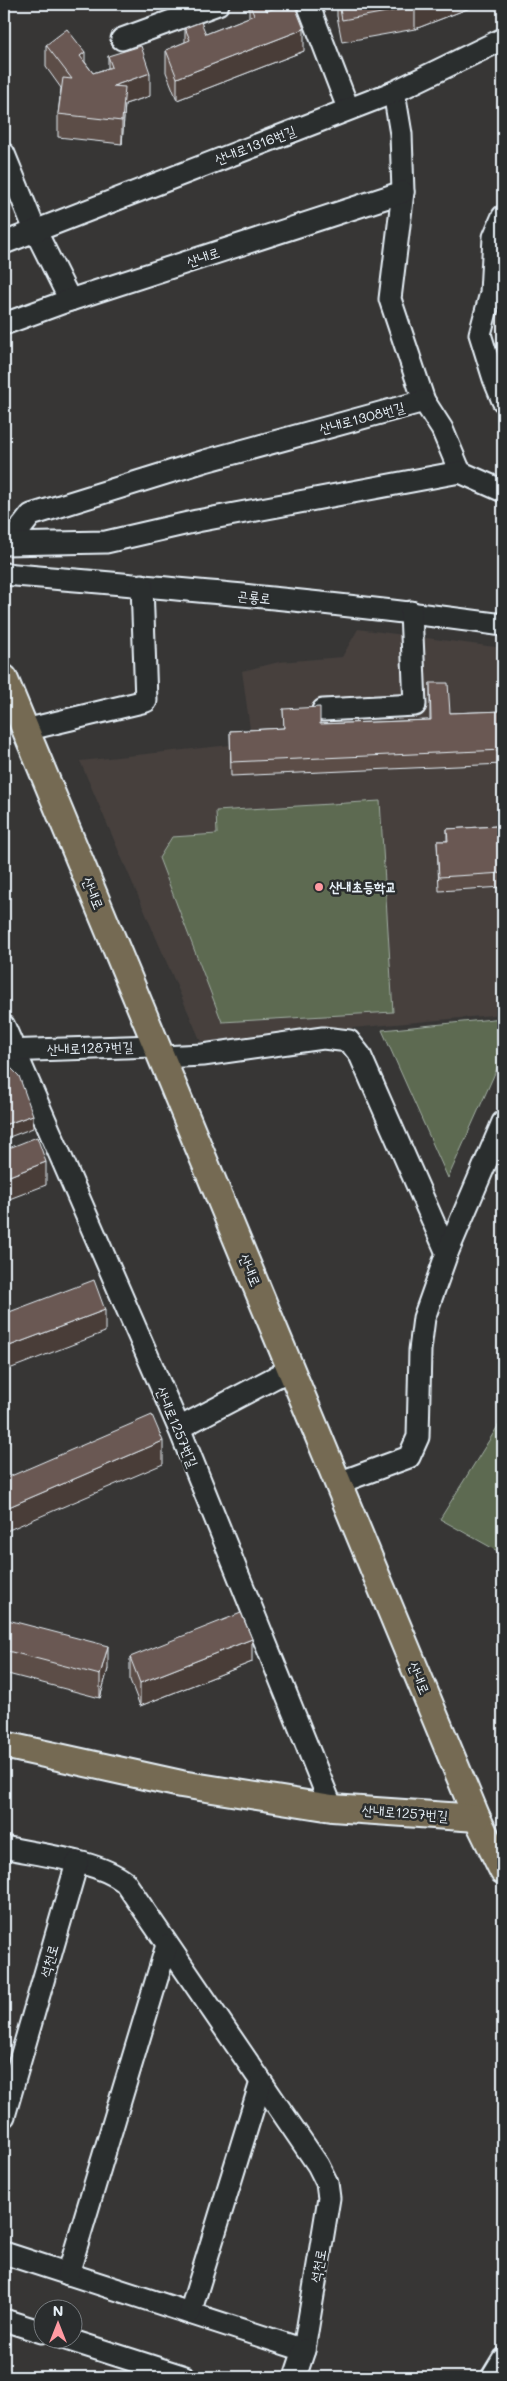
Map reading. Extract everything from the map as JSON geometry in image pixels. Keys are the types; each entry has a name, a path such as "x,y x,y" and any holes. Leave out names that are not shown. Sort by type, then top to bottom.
{"main road":[{"name":"산내로","path":"4,678 477,1818 503,1871"},
{"name":"산내로1257번길","path":"4,1745 181,1784 332,1808 477,1818"}],"street":[{"path":"122,39 218,4"},
{"path":"308,4 348,108"},
{"name":"산내로1316번길","path":"4,243 348,108 394,92 503,39"},
{"name":"산내로1308번길","path":"7,543 32,515 205,461 424,400 390,299 404,192 401,134 394,92"},
{"path":"4,154 35,230 70,300"},
{"name":"산내로","path":"4,324 70,300 404,192"},
{"path":"503,216 494,237 492,293 480,334 494,379 503,400"},
{"path":"424,400 442,429 460,472 503,491"},
{"name":"산내로1308번길","path":"7,543 106,542 197,521 460,472"},
{"name":"곤룡로","path":"4,574 142,585 411,612 503,624"},
{"path":"25,730 146,701 142,585"},
{"path":"323,710 415,705 411,612"},
{"path":"4,1026 8,1051"},
{"path":"161,1057 203,1054 323,1038 349,1041 360,1054 447,1253"},
{"name":"산내로1287번길","path":"8,1051 154,1046 161,1057"},
{"name":"산내로1257번길","path":"8,1051 178,1428 332,1808"},
{"path":"338,1483 409,1457 418,1437 420,1350 424,1318 447,1253 503,1122"},
{"path":"178,1428 291,1369"},
{"name":"석천로","path":"4,1847 77,1863 114,1874 125,1882 327,2183 329,2198 304,2350 295,2377"},
{"name":"석천로","path":"4,2116 77,1863"},
{"path":"68,2274 167,1945"},
{"path":"190,2313 261,2082"},
{"path":"4,2253 304,2350"},
{"path":"4,2320 32,2329"},
{"path":"82,2344 185,2377"},
{"path":"492,2377 503,2359"}],"shaded area":[{"name":"산내초등학교","path":"358,629 503,648 503,1014 201,1042 80,761 230,745 250,729 242,671 279,662 342,657"}],"green space":[{"path":"380,801 393,1012 222,1022 159,858 172,837 217,834 216,811"},
{"path":"503,1018 503,1055 448,1178 382,1030"},
{"path":"503,1418 503,1554 440,1519"}],"building":[{"path":"249,4 264,4 267,11 286,4 294,4 304,29 177,78 166,50 190,40 185,28 201,22 206,34 254,15"},
{"path":"339,4 422,4 415,7 342,20"},
{"path":"67,29 85,52 80,56 93,73 112,67 108,56 141,46 150,73 113,86 125,87 122,121 58,114 63,78 72,79 46,45"},
{"path":"430,683 448,683 450,713 503,711 503,750 231,762 230,731 284,728 283,709 320,707 320,724 431,720"},
{"path":"503,813 503,873 439,877 437,841 448,841 447,829 498,826 497,814"},
{"path":"4,1064 9,1066 19,1076 33,1115 4,1125"},
{"path":"37,1137 46,1162 4,1178 4,1150"},
{"path":"94,1280 105,1310 4,1348 4,1314"},
{"path":"152,1415 163,1441 4,1509 4,1479"},
{"path":"241,1613 252,1639 140,1683 130,1657"},
{"path":"4,1619 108,1646 100,1675 4,1650"}],"place":[{"name":"산내초등학교","path":"319,887"}]}
